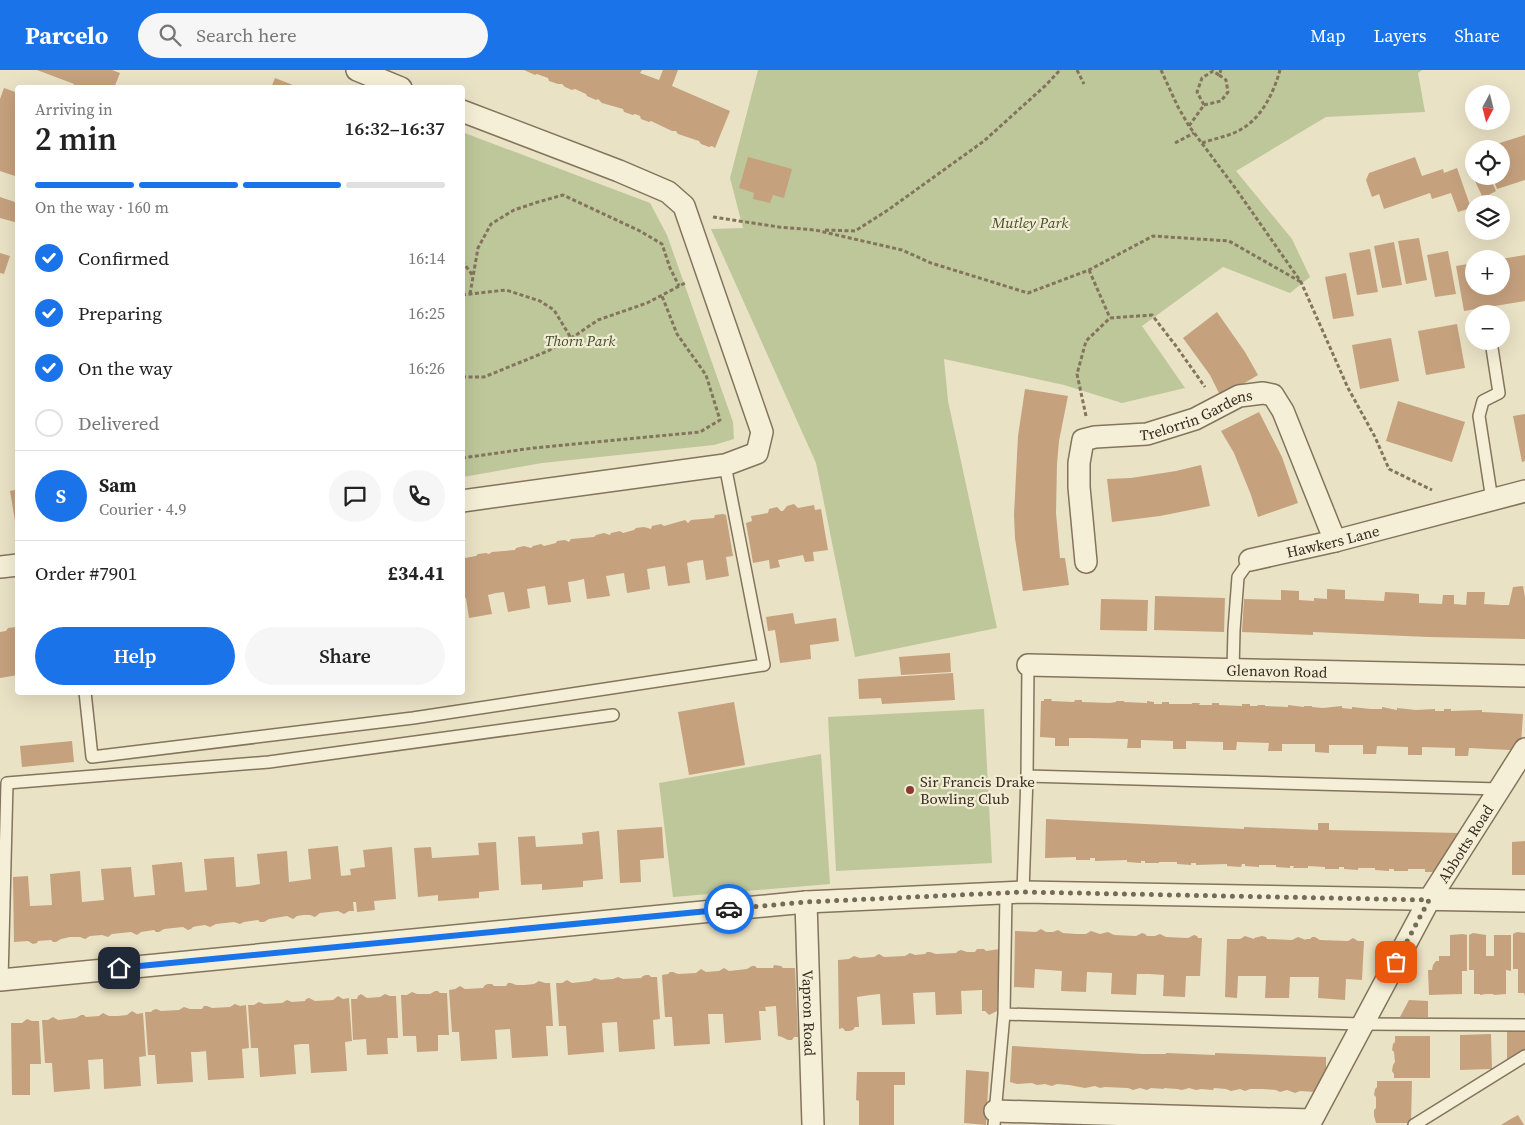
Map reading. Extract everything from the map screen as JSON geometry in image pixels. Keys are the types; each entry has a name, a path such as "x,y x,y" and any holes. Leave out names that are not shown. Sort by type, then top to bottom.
{"street":[{"path":"357,70 388,85"},
{"path":"465,112 619,171 668,192 684,206 762,432 757,453 725,466 465,501"},
{"name":"Trelorrin Gardens","path":"1090,438 1146,434 1195,419 1239,396 1262,393 1273,395 1283,411 1335,541"},
{"path":"1086,562 1079,487 1083,440 1090,438"},
{"name":"Hawkers Lane","path":"1250,560 1335,541 1525,491"},
{"path":"0,567 15,564"},
{"name":"Glenavon Road","path":"1028,665 1525,676"},
{"name":"Abbotts Road","path":"1310,1122 1429,900 1511,777 1525,749"},
{"path":"1,980 806,902 1015,892 1525,901"},
{"name":"Vapron Road","path":"806,902 813,1125"},
{"path":"994,1118 1310,1122"}],"lane":[{"path":"1492,350 1499,393 1484,401 1480,416 1492,500"},
{"path":"84,695 92,757 413,718 764,665 725,466"},
{"name":"Hawkers Lane","path":"1233,670 1238,577 1250,560"},
{"path":"994,1118 1027,776 1028,665"},
{"path":"1,980 7,783 269,762 613,715"},
{"path":"1027,776 1511,777"},
{"path":"1004,1014 1362,1024 1525,1025"},
{"path":"1414,1125 1525,1056"},
{"path":"798,1125 813,1125"}],"path":[{"path":"689,218 708,216 779,227 854,232 984,141 1060,70"},
{"path":"1077,70 1084,84"},
{"path":"1161,70 1189,126 1301,282 1348,388 1375,437 1389,469 1464,506"},
{"path":"1219,75 1221,70"},
{"path":"1202,143 1233,133 1247,126 1270,97 1280,70"},
{"path":"1189,126 1204,105 1221,101 1228,92 1226,80 1213,71 1202,78 1197,92 1204,105"},
{"path":"1175,143 1194,133"},
{"path":"470,294 478,248 491,224 514,210 563,195 640,231 662,244 670,268 679,286"},
{"path":"815,230 902,250 931,263 1028,293 1089,270 1153,236 1229,241 1301,282"},
{"path":"465,265 473,276"},
{"path":"1089,270 1110,318"},
{"path":"465,377 484,377 548,351 598,320 647,303 707,271"},
{"path":"465,295 506,290 540,301 554,310 571,338"},
{"path":"465,458 533,448 700,432 720,420 706,375 677,334 662,296"},
{"path":"1090,438 1077,374 1086,341 1110,318 1152,315 1203,382 1215,408"}],"green space":[{"name":"Mutley Park","path":"758,70 1422,70 1418,73 1425,112 1326,117 1236,171 1292,239 1310,277 1290,293 1223,267 1142,326 1185,388 1122,403 1064,385 944,359 948,401 997,628 855,657 816,463 711,229 743,228 730,178"},
{"name":"Thorn Park","path":"465,133 650,203 667,235 733,422 734,439 714,445 542,463 465,477"},
{"name":"Sir Francis Drake Bowling Club","path":"984,709 992,863 836,871 828,717"},
{"path":"821,754 830,884 673,897 659,783"}],"building":[{"path":"37,70 112,70 120,73 115,85 74,84"},
{"path":"524,70 642,70 640,73 659,80 663,70 678,70 672,86 730,111 715,148 709,147 701,144 699,141 678,134 676,131 641,119 640,116 624,112 623,109 602,103 598,99 596,100 575,89 572,90 562,84 549,81 548,78"},
{"path":"275,78 293,85 272,85"},
{"path":"4,88 15,92 15,176 0,171 0,99"},
{"path":"1525,135 1525,180 1510,185 1510,140"},
{"path":"748,157 792,169 784,198 773,195 770,203 753,199 754,193 739,188"},
{"path":"1415,157 1422,176 1443,169 1444,173 1457,168 1466,195 1465,210 1458,212 1451,193 1432,199 1430,193 1384,209 1379,194 1372,197 1366,180 1369,173"},
{"path":"1477,185 1493,185 1496,191 1489,195 1482,195"},
{"path":"1495,185 1509,185 1497,189"},
{"path":"0,197 15,202 15,222 0,218"},
{"path":"1419,238 1427,280 1406,284 1398,241"},
{"path":"1394,242 1402,285 1382,288 1374,246"},
{"path":"1370,249 1378,292 1357,295 1349,253"},
{"path":"1448,251 1456,294 1435,297 1427,255"},
{"path":"0,253 10,256 4,274 0,273"},
{"path":"1525,255 1525,301 1501,305 1465,305 1464,311 1456,266 1465,264 1465,295 1510,295 1510,258"},
{"path":"1346,273 1354,316 1333,319 1325,277"},
{"path":"1217,312 1245,352 1258,375 1221,397 1210,375 1183,338"},
{"path":"1457,324 1465,368 1426,375 1418,331"},
{"path":"1391,338 1399,381 1360,389 1352,345"},
{"path":"1025,389 1068,396 1059,441 1056,513 1060,558 1065,558 1069,585 1023,591 1015,538 1014,515 1018,436"},
{"path":"1398,401 1465,422 1452,462 1386,441"},
{"path":"1259,412 1282,457 1298,503 1258,517 1234,453 1221,431"},
{"path":"1525,414 1525,461 1522,462 1513,416"},
{"path":"1201,465 1210,506 1160,516 1112,522 1107,479 1131,478"},
{"path":"15,490 15,521 10,491"},
{"path":"794,504 798,508 814,505 815,510 821,509 828,550 813,552 814,561 805,562 803,555 778,560 780,567 770,569 769,560 753,563 746,523 752,521 751,516 768,513 769,509 777,507 783,511 787,506"},
{"path":"715,515 726,515 733,556 726,557 729,576 706,580 703,560 695,561 687,563 690,583 668,586 665,566 647,569 650,589 627,593 624,573 606,576 610,596 587,599 584,579 568,582 571,602 548,605 545,586 527,589 530,608 508,612 504,592 496,593 488,595 492,614 469,618 465,598 465,558 478,554 515,550 524,546 531,548 541,544 544,546 556,543 557,541 565,540 569,542 571,539 594,537 604,533 610,535 620,531 623,533 636,528 644,527 651,529 652,526 661,524 664,526 685,520 688,523 691,520 714,518"},
{"path":"1523,586 1525,597 1525,639 1313,632 1313,635 1242,632 1244,599 1281,600 1281,590 1299,591 1299,600 1314,601 1314,598 1327,599 1327,589 1345,590 1345,599 1384,601 1385,592 1419,594 1419,603 1442,604 1443,595 1454,595 1454,604 1466,605 1467,592 1485,592 1484,604 1509,605 1513,587"},
{"path":"1155,596 1225,598 1224,632 1154,630"},
{"path":"1101,599 1148,600 1147,631 1100,630"},
{"path":"793,613 795,624 836,618 839,641 810,645 811,659 780,663 775,630 768,631 766,617"},
{"path":"15,627 15,676 0,678 0,632 6,631 8,628"},
{"path":"950,653 951,672 901,675 899,657"},
{"path":"953,673 955,700 882,704 881,698 859,699 858,679"},
{"path":"1044,699 1052,699 1051,701 1074,702 1075,700 1082,700 1082,702 1110,703 1124,701 1147,703 1147,701 1154,702 1154,704 1169,702 1169,704 1200,703 1199,705 1212,705 1212,703 1219,703 1219,705 1242,706 1242,704 1250,704 1250,706 1288,707 1288,705 1323,708 1342,706 1342,708 1352,709 1352,707 1382,709 1382,707 1397,710 1397,708 1444,711 1444,709 1451,709 1451,711 1482,710 1482,712 1523,714 1521,744 1510,750 1469,748 1468,756 1455,756 1455,748 1422,747 1422,755 1408,755 1408,747 1377,746 1376,754 1363,754 1363,745 1329,745 1329,753 1315,752 1315,744 1282,744 1282,751 1268,751 1269,743 1237,742 1236,750 1223,750 1223,742 1186,741 1186,749 1173,749 1173,741 1141,740 1141,748 1127,748 1128,739 1088,738 1069,738 1069,746 1055,746 1055,738 1040,737 1041,701 1044,701"},
{"path":"734,702 745,765 689,775 678,712"},
{"path":"72,741 74,762 22,767 20,746"},
{"path":"1046,819 1244,829 1244,827 1318,830 1318,823 1329,823 1329,830 1460,833 1439,872 1425,872 1425,869 1394,871 1394,869 1389,869 1389,871 1375,870 1375,868 1344,869 1344,867 1325,869 1325,867 1308,866 1308,868 1293,868 1294,866 1290,866 1290,868 1276,867 1276,865 1259,865 1259,867 1245,866 1245,864 1242,864 1241,867 1227,866 1227,864 1196,865 1196,863 1191,863 1191,865 1177,864 1177,862 1095,861 1095,858 1076,860 1076,857 1045,858"},
{"path":"662,827 664,858 640,860 641,882 620,883 617,830"},
{"path":"599,831 603,879 583,881 583,887 542,890 542,884 521,885 518,837 535,836 536,847 583,844 582,833"},
{"path":"1525,841 1525,875 1512,875 1512,842"},
{"path":"496,842 499,890 479,892 479,898 438,901 438,895 418,897 414,848 431,847 432,858 479,855 478,843"},
{"path":"338,846 341,876 351,875 350,869 365,867 363,850 392,847 396,899 374,901 375,910 357,912 356,902 353,902 354,911 344,914 338,911 320,913 315,917 303,915 293,919 287,916 269,919 264,922 258,920 240,924 234,922 216,924 210,927 205,925 188,930 183,927 164,929 159,932 154,930 141,932 137,935 131,932 112,934 108,937 102,935 90,936 85,939 70,937 56,942 51,940 38,941 33,944 28,941 14,942 13,877 28,876 30,906 52,905 50,874 80,871 82,902 104,900 101,869 131,867 134,897 155,895 152,865 182,862 185,892 207,890 204,859 234,857 236,887 248,886 260,884 257,854 287,851 289,882 311,879 308,849"},
{"path":"1041,929 1046,932 1058,930 1063,933 1076,934 1086,934 1091,931 1100,934 1108,932 1114,935 1136,936 1142,933 1147,936 1160,934 1166,937 1188,938 1194,935 1202,938 1200,976 1186,976 1185,997 1163,996 1164,975 1149,974 1137,974 1136,995 1111,994 1112,973 1087,972 1086,992 1061,991 1062,971 1035,969 1034,988 1014,987 1015,931 1036,932"},
{"path":"1517,932 1525,933 1525,996 1524,993 1518,993 1518,969 1513,969 1513,934"},
{"path":"1473,933 1486,935 1486,956 1494,956 1494,935 1511,935 1511,971 1506,970 1506,994 1474,994 1474,970 1469,970 1469,935"},
{"path":"1450,935 1467,935 1467,971 1462,971 1462,994 1429,995 1428,970 1432,970 1436,961 1439,961 1439,956 1450,956"},
{"path":"1245,936 1254,939 1262,936 1267,939 1292,940 1298,937 1306,940 1315,937 1320,940 1348,941 1353,938 1358,941 1364,941 1362,980 1346,979 1345,1000 1318,998 1319,977 1290,977 1289,998 1265,998 1266,976 1238,976 1237,998 1225,997 1227,939 1240,939"},
{"path":"977,949 984,949 986,951 1000,949 997,1011 989,1015 982,1011 982,990 961,991 962,1014 936,1015 935,992 913,993 915,1024 882,1025 880,994 870,995 857,997 859,1027 849,1031 845,1031 843,1028 839,1029 838,960 849,959 854,956 860,958 874,957 879,954 884,957 905,956 910,953 915,955 925,954 927,952 936,954 956,953 961,950 975,952"},
{"path":"774,965 783,968 795,968 798,1037 788,1040 778,1036 776,1006 765,1007 766,1011 759,1011 761,1040 725,1043 723,1014 708,1014 710,1044 674,1046 672,1017 665,1017 662,975 670,972 678,974 696,973 701,969 706,972 719,971 724,968 729,971 747,969 752,966 757,968 773,968"},
{"path":"646,975 657,977 660,1019 653,1020 655,1049 619,1052 617,1022 602,1023 604,1052 568,1055 566,1026 559,1026 556,983 562,983 567,980 572,983 590,981 595,978 601,980 618,977 623,979 641,978"},
{"path":"539,981 550,983 553,1026 546,1026 548,1056 512,1058 510,1029 495,1030 497,1059 461,1061 459,1032 452,1032 449,990 460,986 465,989 483,988 488,984 494,986 506,986 508,983 525,985 534,984"},
{"path":"435,991 447,993 449,1035 438,1035 438,1051 417,1052 416,1036 403,1036 401,995 407,995 412,992 430,994"},
{"path":"361,994 367,998 380,997 385,994 396,996 398,1038 387,1038 388,1054 367,1055 366,1039 353,1040 351,999 357,999"},
{"path":"338,996 343,999 349,998 352,1041 345,1042 347,1071 311,1073 309,1044 301,1044 294,1045 296,1074 260,1077 258,1048 251,1048 248,1005 254,1005 259,1002 264,1004 282,1003 287,1000 292,1002 305,1001 309,998 315,1001 333,1000"},
{"path":"1409,1000 1428,1001 1428,1017 1400,1017"},
{"path":"235,1004 240,1006 246,1005 249,1048 242,1049 244,1078 208,1080 206,1051 191,1052 193,1082 157,1084 155,1055 148,1055 145,1012 151,1012 156,1009 161,1011 179,1010 184,1007 202,1009 204,1006 212,1008 230,1007"},
{"path":"132,1011 137,1014 143,1013 146,1056 139,1057 141,1086 104,1089 103,1059 88,1060 90,1089 54,1092 52,1063 45,1063 42,1020 48,1020 53,1017 58,1020 76,1018 81,1015 86,1017 99,1016 103,1013 109,1016 118,1016 127,1015"},
{"path":"27,1019 39,1021 41,1064 30,1064 30,1095 12,1095 11,1023 22,1023"},
{"path":"1507,1031 1525,1031 1525,1052 1507,1061"},
{"path":"1491,1034 1492,1069 1460,1070 1460,1035"},
{"path":"1395,1036 1430,1036 1430,1078 1394,1078 1392,1071 1395,1062 1392,1050"},
{"path":"1012,1046 1142,1054 1215,1055 1215,1053 1326,1057 1326,1077 1316,1092 1300,1091 1295,1093 1287,1090 1280,1092 1263,1089 1231,1091 1214,1088 1213,1090 1151,1088 1147,1090 1140,1088 1133,1090 1095,1086 1085,1088 1057,1084 1052,1086 1032,1083 1017,1084 1010,1082"},
{"path":"966,1070 989,1072 986,1125 964,1123"},
{"path":"857,1072 905,1072 905,1085 894,1085 894,1125 859,1125 859,1101 856,1100"},
{"path":"1377,1081 1412,1081 1411,1123 1376,1123 1374,1110 1376,1108 1376,1097 1374,1095"},
{"path":"1518,1115 1524,1125 1501,1125 1509,1120"}],"way so far":[{"path":"729,909 806,902 1023,892 1429,900 1396,962"}],"place":[{"name":"Sir Francis Drake Bowling Club","path":"910,790"}],"route":[{"path":"119,968 729,909"}]}
